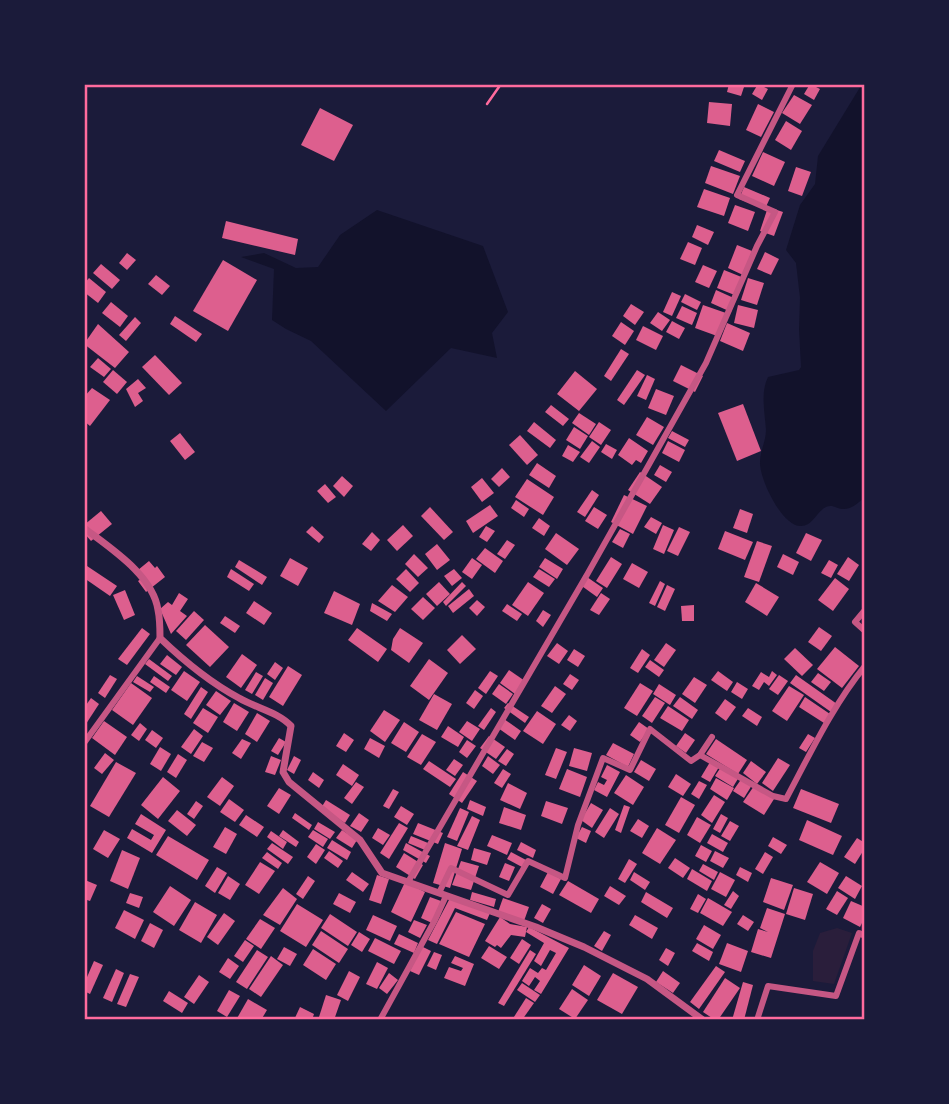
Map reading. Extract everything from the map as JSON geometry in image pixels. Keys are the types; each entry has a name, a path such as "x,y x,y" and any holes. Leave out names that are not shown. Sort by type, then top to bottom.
{"street":[{"path":"408,882 588,573 706,362 757,246 775,212 737,195 793,84"},
{"path":"84,528 131,565 145,580 158,607 160,638 84,743"},
{"path":"865,610 855,622 865,631"},
{"path":"160,638 185,662 215,684 240,699 285,719 291,726 283,772 289,782 360,840 382,873 536,927 584,947 647,979 703,1020"},
{"path":"700,755 773,796 786,799 855,678 865,666"},
{"path":"380,1020 435,920 451,868 508,894 528,861 565,878 578,825 603,758 630,770 650,729 691,761 700,755 712,737"},
{"path":"757,1020 768,986 836,996 859,933 865,936"}],"path":[{"path":"487,104 501,84"}],"shaded area":[{"path":"862,84 865,84 865,497 848,508 826,507 809,524 801,526 786,519 763,479 760,458 766,430 764,390 768,377 799,370 801,367 800,298 796,263 786,250 800,205 815,184 818,156"},
{"path":"377,210 483,246 508,312 492,333 497,358 451,348 386,411 311,341 272,320 274,269 241,257 264,253 296,268 318,267 340,235"},
{"path":"837,928 852,933 834,984 813,981 813,951 820,933"}],"building":[{"path":"729,84 745,84 741,96 727,92"},
{"path":"758,84 768,89 762,100 752,94"},
{"path":"810,84 820,89 814,100 804,94"},
{"path":"794,95 812,105 800,124 782,113"},
{"path":"709,102 732,104 730,126 707,123"},
{"path":"758,104 774,112 761,137 746,130"},
{"path":"320,108 353,125 334,161 301,145"},
{"path":"786,121 802,131 791,150 775,140"},
{"path":"719,150 745,161 740,172 714,161"},
{"path":"763,152 785,162 774,186 752,176"},
{"path":"711,166 740,176 733,194 705,183"},
{"path":"796,167 811,172 802,196 788,191"},
{"path":"744,187 770,198 765,209 739,199"},
{"path":"704,189 730,198 724,216 697,207"},
{"path":"735,205 755,212 748,231 728,223"},
{"path":"768,207 783,212 774,236 760,231"},
{"path":"226,221 298,239 295,255 222,238"},
{"path":"697,225 714,232 708,245 692,237"},
{"path":"688,242 702,248 695,265 680,259"},
{"path":"737,245 752,251 743,275 728,268"},
{"path":"765,252 779,259 771,275 757,269"},
{"path":"127,253 136,260 127,270 119,263"},
{"path":"223,260 257,280 228,331 193,311"},
{"path":"101,264 120,280 112,289 93,273"},
{"path":"703,265 717,271 709,288 695,282"},
{"path":"724,270 744,278 737,296 717,288"},
{"path":"156,275 170,286 162,295 148,284"},
{"path":"89,278 106,292 98,303 84,292 84,284"},
{"path":"748,278 764,283 757,305 741,300"},
{"path":"716,290 736,299 731,312 711,303"},
{"path":"672,292 681,296 672,316 663,312"},
{"path":"685,294 701,302 697,310 681,302"},
{"path":"111,302 128,316 120,327 102,313"},
{"path":"631,304 644,312 635,325 623,316"},
{"path":"703,305 726,313 717,336 695,328"},
{"path":"738,305 758,310 754,328 734,323"},
{"path":"682,306 697,313 692,325 676,318"},
{"path":"658,312 670,320 662,331 650,323"},
{"path":"175,316 202,334 196,342 170,324"},
{"path":"135,317 141,323 126,341 119,335"},
{"path":"672,321 685,328 679,339 666,332"},
{"path":"621,322 634,331 625,345 612,336"},
{"path":"727,323 750,333 743,351 720,341"},
{"path":"98,324 129,352 115,368 84,344"},
{"path":"643,326 663,336 656,350 636,340"},
{"path":"621,349 629,354 611,381 604,376"},
{"path":"155,355 182,383 169,395 142,367"},
{"path":"98,358 111,369 104,377 90,367"},
{"path":"681,365 703,376 695,392 673,381"},
{"path":"113,370 127,382 117,394 103,382"},
{"path":"637,370 645,375 624,405 617,400"},
{"path":"575,371 597,389 579,411 557,394"},
{"path":"647,375 655,379 646,400 637,396"},
{"path":"138,379 146,388 138,393 143,401 135,407 126,389"},
{"path":"92,388 110,400 90,426 84,421 84,397"},
{"path":"656,389 674,396 666,415 648,408"},
{"path":"743,404 761,451 737,461 718,413"},
{"path":"551,405 569,419 563,426 545,412"},
{"path":"579,413 596,424 589,435 572,423"},
{"path":"647,417 664,427 653,445 636,435"},
{"path":"534,422 556,440 550,448 527,431"},
{"path":"599,422 611,430 601,445 589,437"},
{"path":"574,427 588,436 580,449 566,440"},
{"path":"672,431 689,440 685,447 668,438"},
{"path":"180,433 195,452 185,460 170,441"},
{"path":"520,435 538,455 527,465 509,445"},
{"path":"629,438 648,451 641,463 636,460 632,465 618,455"},
{"path":"592,441 600,447 589,463 580,457"},
{"path":"668,441 685,450 679,462 662,453"},
{"path":"606,444 617,450 612,459 601,452"},
{"path":"568,445 580,452 573,462 562,456"},
{"path":"537,463 556,476 549,488 529,475"},
{"path":"660,465 672,472 666,482 654,475"},
{"path":"502,468 510,477 499,487 491,479"},
{"path":"640,472 662,487 650,504 628,490"},
{"path":"342,476 353,486 344,497 333,486"},
{"path":"482,478 494,493 482,502 471,487"},
{"path":"527,479 554,497 543,515 515,497"},
{"path":"325,484 336,497 328,503 317,491"},
{"path":"592,490 599,495 585,517 577,512"},
{"path":"624,495 647,506 633,534 611,522"},
{"path":"516,500 529,509 524,517 511,508"},
{"path":"490,505 498,516 473,533 466,521"},
{"path":"430,507 453,532 444,540 421,516"},
{"path":"594,507 607,515 598,529 585,521"},
{"path":"740,509 753,514 747,533 733,528"},
{"path":"101,511 112,524 91,541 84,533 84,525"},
{"path":"651,517 662,523 656,534 644,527"},
{"path":"539,518 550,526 544,536 532,528"},
{"path":"403,525 413,536 397,551 387,540"},
{"path":"663,525 674,530 664,554 653,549"},
{"path":"312,526 324,537 319,543 306,532"},
{"path":"486,526 495,531 487,542 479,537"},
{"path":"679,527 690,532 678,556 667,551"},
{"path":"620,529 630,534 623,548 612,542"},
{"path":"725,531 753,542 745,560 718,549"},
{"path":"372,532 380,540 371,551 362,544"},
{"path":"556,533 579,549 567,565 545,549"},
{"path":"806,533 822,540 811,561 796,553"},
{"path":"507,540 515,545 505,559 497,554"},
{"path":"757,541 772,546 759,582 744,577"},
{"path":"437,544 450,560 437,570 425,554"},
{"path":"485,548 503,561 495,573 476,559"},
{"path":"414,554 428,568 418,577 405,564"},
{"path":"783,554 799,562 793,575 777,567"},
{"path":"611,557 622,564 607,588 596,581"},
{"path":"848,557 859,565 849,581 837,574"},
{"path":"290,558 308,568 298,586 280,576"},
{"path":"472,558 482,565 472,579 462,572"},
{"path":"545,558 563,569 557,579 539,567"},
{"path":"239,560 267,577 262,585 235,567"},
{"path":"829,560 838,565 831,578 821,573"},
{"path":"149,561 155,568 157,566 165,577 146,592 138,581 144,577 138,570"},
{"path":"632,563 648,572 639,588 623,579"},
{"path":"84,564 117,586 110,596 84,578"},
{"path":"231,569 254,584 249,591 227,577"},
{"path":"406,569 419,583 410,592 396,579"},
{"path":"454,569 462,578 452,586 444,576"},
{"path":"539,569 555,579 549,587 533,577"},
{"path":"584,575 603,588 597,597 579,584"},
{"path":"835,578 849,589 833,611 818,600"},
{"path":"660,581 665,584 655,606 649,603"},
{"path":"439,582 450,594 437,606 426,594"},
{"path":"462,582 466,586 446,606 443,602"},
{"path":"528,582 544,593 528,616 512,605"},
{"path":"756,583 779,597 767,616 745,602"},
{"path":"392,585 408,597 395,612 378,601"},
{"path":"667,585 675,589 665,611 657,607"},
{"path":"469,589 474,596 453,613 448,606"},
{"path":"125,590 135,615 124,620 113,595"},
{"path":"334,591 360,604 352,625 324,613"},
{"path":"179,593 188,599 180,611 187,616 171,634 160,609 168,602 172,605"},
{"path":"601,593 610,599 599,615 590,610"},
{"path":"423,597 435,608 423,620 411,609"},
{"path":"477,600 485,607 477,616 469,608"},
{"path":"254,601 272,613 264,625 246,613"},
{"path":"372,603 392,614 387,621 370,611"},
{"path":"507,604 522,614 517,621 502,611"},
{"path":"694,605 694,621 682,621 681,606"},
{"path":"543,610 551,615 543,627 536,621"},
{"path":"194,611 204,620 186,640 176,631"},
{"path":"225,616 240,626 235,633 220,623"},
{"path":"205,625 229,647 210,667 186,645"},
{"path":"819,627 832,636 821,651 808,642"},
{"path":"142,628 150,634 127,665 118,659"},
{"path":"357,628 387,649 378,662 348,640"},
{"path":"400,628 423,643 409,663 391,650 393,639"},
{"path":"462,635 476,649 460,664 447,650"},
{"path":"557,643 568,651 559,664 547,656"},
{"path":"666,643 676,650 664,667 654,660"},
{"path":"835,647 859,666 842,688 817,669"},
{"path":"795,648 813,665 802,676 784,659"},
{"path":"574,649 585,656 578,667 567,660"},
{"path":"642,649 650,655 638,673 630,668"},
{"path":"242,654 257,665 241,688 226,677"},
{"path":"167,655 182,667 176,675 160,664"},
{"path":"149,659 172,676 168,681 145,664"},
{"path":"429,659 448,673 429,700 410,686"},
{"path":"650,660 664,670 659,677 645,667"},
{"path":"275,662 283,668 275,680 267,674"},
{"path":"288,666 302,675 283,706 269,697"},
{"path":"509,670 525,681 515,694 500,683"},
{"path":"184,671 200,682 187,701 171,690"},
{"path":"490,671 498,676 486,694 478,688"},
{"path":"718,671 733,682 727,691 711,680"},
{"path":"772,671 777,675 769,686 764,682 759,690 752,686 761,672 769,677"},
{"path":"256,672 263,676 252,694 245,690"},
{"path":"818,673 831,682 824,691 811,682"},
{"path":"570,674 579,680 572,690 563,684"},
{"path":"110,675 117,679 105,698 98,693"},
{"path":"779,675 788,681 778,695 769,689"},
{"path":"796,675 837,704 831,712 790,683"},
{"path":"137,676 154,687 150,692 133,682"},
{"path":"154,676 170,687 166,693 150,682"},
{"path":"694,677 707,685 695,703 682,694"},
{"path":"265,678 273,683 263,700 255,695"},
{"path":"737,682 748,689 742,699 731,692"},
{"path":"131,683 152,698 133,725 112,710"},
{"path":"640,683 653,691 637,716 624,708"},
{"path":"499,684 513,694 506,704 492,694"},
{"path":"659,684 676,695 670,705 653,694"},
{"path":"555,686 566,694 552,713 541,706"},
{"path":"789,686 804,695 787,721 772,711"},
{"path":"201,687 208,692 191,719 184,714"},
{"path":"475,690 483,696 474,709 466,703"},
{"path":"216,691 231,701 220,715 206,705"},
{"path":"434,694 452,704 437,730 419,720"},
{"path":"655,697 665,703 652,723 642,716"},
{"path":"680,697 698,710 692,719 673,706"},
{"path":"805,697 830,714 824,723 799,707"},
{"path":"91,698 99,704 84,727 84,708"},
{"path":"725,699 736,707 726,721 715,713"},
{"path":"234,703 249,712 237,731 223,722"},
{"path":"508,703 529,717 525,723 504,708"},
{"path":"668,706 689,720 682,731 660,718"},
{"path":"203,708 218,717 208,733 193,723"},
{"path":"491,708 496,712 484,730 478,726"},
{"path":"748,708 762,717 757,726 742,716"},
{"path":"384,710 400,720 385,742 370,731"},
{"path":"537,711 556,724 543,744 523,731"},
{"path":"257,713 270,721 257,742 245,734"},
{"path":"569,715 577,721 570,731 561,725"},
{"path":"504,719 521,731 515,740 498,728"},
{"path":"104,721 127,737 115,755 92,738"},
{"path":"467,721 480,729 472,741 459,732"},
{"path":"404,722 419,732 406,752 391,743"},
{"path":"639,722 649,729 640,742 630,735"},
{"path":"140,723 147,729 139,741 131,735"},
{"path":"448,726 464,737 458,747 441,737"},
{"path":"194,729 203,736 191,754 181,747"},
{"path":"152,730 163,738 156,748 145,740"},
{"path":"344,733 354,740 346,752 336,746"},
{"path":"685,733 695,740 686,753 676,746"},
{"path":"422,734 436,742 421,765 407,757"},
{"path":"808,734 815,738 806,752 799,748"},
{"path":"489,736 505,747 496,759 480,748"},
{"path":"279,738 286,742 278,755 271,751"},
{"path":"370,738 385,746 379,758 364,749"},
{"path":"242,739 251,743 241,759 232,753"},
{"path":"716,739 747,760 738,774 706,754"},
{"path":"467,740 476,746 467,758 459,752"},
{"path":"202,742 213,748 204,762 193,756"},
{"path":"613,743 634,754 628,767 606,755"},
{"path":"160,747 171,754 161,771 150,764"},
{"path":"556,748 567,752 556,779 545,775"},
{"path":"574,748 592,753 587,771 569,766"},
{"path":"507,749 514,754 506,766 498,761"},
{"path":"105,753 114,760 102,774 94,768"},
{"path":"178,754 187,760 176,778 167,772"},
{"path":"271,756 281,760 275,775 265,772"},
{"path":"294,756 301,760 294,774 287,770"},
{"path":"488,756 500,765 493,774 482,766"},
{"path":"778,758 790,765 773,791 762,783"},
{"path":"454,759 463,765 455,776 446,770"},
{"path":"641,760 656,769 649,781 634,772"},
{"path":"429,761 456,779 450,787 423,769"},
{"path":"751,761 766,772 757,784 743,773"},
{"path":"116,762 136,773 109,817 90,806"},
{"path":"710,762 719,767 710,782 701,777"},
{"path":"343,764 359,775 352,786 336,775"},
{"path":"607,765 620,772 607,797 594,790 598,782 604,785 607,780 601,777"},
{"path":"721,767 739,777 733,787 715,776"},
{"path":"503,769 511,774 502,788 494,783"},
{"path":"567,769 587,777 580,797 559,789"},
{"path":"313,772 324,780 319,788 308,780"},
{"path":"463,772 477,781 462,803 449,794"},
{"path":"676,774 691,784 683,796 668,787"},
{"path":"626,775 644,787 633,805 614,793"},
{"path":"163,777 180,791 158,819 141,805"},
{"path":"222,777 234,786 220,806 207,797"},
{"path":"716,778 734,788 727,800 710,789"},
{"path":"742,778 752,785 744,798 733,791"},
{"path":"699,781 707,785 699,799 691,794"},
{"path":"356,782 364,787 352,804 344,798"},
{"path":"508,783 527,793 520,809 500,800"},
{"path":"754,786 774,799 764,815 743,802"},
{"path":"279,788 291,795 279,814 267,806"},
{"path":"393,789 399,792 389,809 383,806"},
{"path":"801,789 839,804 831,823 793,808"},
{"path":"714,795 725,802 712,823 701,815"},
{"path":"681,797 695,805 679,833 665,825"},
{"path":"229,799 244,810 235,822 220,812"},
{"path":"326,800 350,815 345,823 321,808"},
{"path":"470,800 486,807 483,816 467,809"},
{"path":"196,801 203,806 194,819 187,814"},
{"path":"546,801 568,808 562,824 541,816"},
{"path":"591,803 603,810 592,828 581,820"},
{"path":"624,805 630,807 621,833 615,830"},
{"path":"401,806 414,814 407,825 394,817"},
{"path":"504,807 526,815 521,830 499,823"},
{"path":"460,808 469,812 457,841 447,837"},
{"path":"610,808 619,814 604,838 595,832"},
{"path":"177,810 196,825 187,836 168,821"},
{"path":"295,813 312,825 309,830 292,818"},
{"path":"359,813 369,820 361,832 350,826"},
{"path":"141,814 166,830 152,853 127,838 132,829 151,840 154,835 135,824"},
{"path":"721,814 728,818 720,833 713,829"},
{"path":"246,815 264,827 257,837 239,825"},
{"path":"472,816 480,820 468,850 457,846"},
{"path":"697,817 711,825 700,843 687,835"},
{"path":"638,819 649,826 642,838 630,831"},
{"path":"807,820 842,836 833,855 799,840"},
{"path":"730,821 739,826 730,841 721,836"},
{"path":"318,822 335,832 330,839 314,829"},
{"path":"399,823 408,828 389,859 380,853"},
{"path":"418,823 443,833 438,844 413,834"},
{"path":"225,827 237,834 226,854 213,847"},
{"path":"582,827 591,831 586,843 576,838"},
{"path":"378,828 390,835 383,845 372,838"},
{"path":"657,828 676,840 660,864 642,853"},
{"path":"104,830 120,839 108,858 93,849"},
{"path":"283,830 299,842 296,847 279,836"},
{"path":"313,830 328,839 323,847 308,837"},
{"path":"342,830 357,840 352,848 336,838"},
{"path":"271,831 287,842 283,849 267,837"},
{"path":"712,834 728,843 723,852 707,843"},
{"path":"492,835 512,843 507,855 487,846"},
{"path":"168,836 209,860 197,880 156,855"},
{"path":"411,836 428,843 425,850 408,843"},
{"path":"773,837 787,845 781,854 768,846"},
{"path":"857,838 865,843 865,848 855,864 844,857"},
{"path":"332,840 351,852 347,860 327,848"},
{"path":"521,842 536,850 533,858 517,850"},
{"path":"272,843 293,857 288,864 267,849"},
{"path":"406,843 430,856 426,863 403,850"},
{"path":"445,843 462,849 450,888 433,883"},
{"path":"316,844 325,850 316,864 307,857"},
{"path":"701,845 712,851 706,862 695,856"},
{"path":"474,848 491,853 487,865 471,860"},
{"path":"122,850 140,858 128,889 110,881"},
{"path":"329,851 343,861 338,868 324,858"},
{"path":"715,851 729,858 723,868 710,861"},
{"path":"267,852 282,863 278,869 262,858"},
{"path":"511,852 526,860 522,867 507,859"},
{"path":"765,852 773,857 763,874 755,869"},
{"path":"404,853 423,865 415,879 396,867"},
{"path":"675,858 690,868 683,878 668,868"},
{"path":"629,859 637,864 625,883 618,879"},
{"path":"461,861 479,866 471,890 452,885"},
{"path":"260,862 275,871 259,894 245,885"},
{"path":"820,862 839,873 827,894 807,882"},
{"path":"505,863 515,867 509,881 499,877"},
{"path":"703,864 718,872 714,880 699,871"},
{"path":"217,867 227,873 215,893 205,886"},
{"path":"740,867 752,873 748,882 736,875"},
{"path":"692,869 712,881 707,891 687,879"},
{"path":"352,872 369,884 363,892 346,880"},
{"path":"548,872 561,879 553,894 540,887"},
{"path":"634,872 650,882 645,890 630,880"},
{"path":"720,872 735,880 726,897 711,889"},
{"path":"377,875 389,879 381,904 369,900"},
{"path":"228,876 240,884 230,900 218,893"},
{"path":"308,876 315,881 303,899 296,894"},
{"path":"846,876 862,886 855,899 838,888"},
{"path":"771,878 793,885 784,910 763,902"},
{"path":"85,880 97,885 90,901 84,899"},
{"path":"568,881 599,899 591,913 559,895"},
{"path":"405,882 425,892 411,922 391,912"},
{"path":"170,886 191,900 174,926 153,912"},
{"path":"610,886 626,896 619,905 604,896"},
{"path":"283,888 297,899 280,925 263,915"},
{"path":"794,888 813,894 805,920 786,914"},
{"path":"733,891 739,896 731,909 724,905"},
{"path":"837,891 848,898 837,915 826,909"},
{"path":"472,892 496,899 494,907 470,900"},
{"path":"646,892 673,908 667,918 641,902"},
{"path":"130,893 143,897 139,908 126,903"},
{"path":"339,893 356,902 350,913 333,904"},
{"path":"698,894 706,899 698,913 690,909"},
{"path":"430,897 441,901 432,923 421,918"},
{"path":"450,898 490,913 487,920 455,908 437,944 428,940"},
{"path":"503,898 529,907 524,921 498,912"},
{"path":"708,898 732,912 723,926 700,913"},
{"path":"851,901 865,907 865,917 860,927 843,918"},
{"path":"195,902 217,915 201,943 179,930"},
{"path":"297,904 323,920 306,947 280,931"},
{"path":"542,904 551,909 543,923 534,918"},
{"path":"767,908 785,914 771,958 751,952 758,929 768,932 760,928"},
{"path":"124,910 144,920 135,939 115,928"},
{"path":"456,912 485,924 469,957 439,944"},
{"path":"224,913 235,921 218,945 207,937"},
{"path":"330,914 357,932 348,946 321,928"},
{"path":"373,915 397,926 390,941 366,930"},
{"path":"635,915 658,928 652,939 629,925"},
{"path":"743,915 754,922 748,931 737,924"},
{"path":"500,917 510,924 527,927 525,937 511,935 501,948 485,941"},
{"path":"260,919 275,928 261,949 246,939"},
{"path":"414,920 427,925 420,938 408,932"},
{"path":"150,923 163,930 154,948 141,941"},
{"path":"704,925 721,935 713,949 696,939"},
{"path":"529,927 569,948 541,994 534,990 540,981 535,977 529,986 522,981 530,968 538,973 542,968 546,970 556,953 550,950 541,966 534,961 544,943 526,932"},
{"path":"321,931 348,949 339,963 312,945"},
{"path":"604,931 611,935 602,951 594,946"},
{"path":"359,932 370,939 362,952 351,945"},
{"path":"399,934 418,943 414,953 394,944"},
{"path":"375,938 401,951 394,964 368,951"},
{"path":"522,939 531,945 519,964 510,958"},
{"path":"245,940 254,946 243,962 234,956"},
{"path":"697,943 713,952 709,961 692,951"},
{"path":"727,943 748,951 741,972 719,964"},
{"path":"421,946 431,951 419,975 410,971"},
{"path":"489,946 507,957 499,969 481,958"},
{"path":"284,947 297,954 290,966 277,959"},
{"path":"666,948 675,953 668,966 659,960"},
{"path":"313,949 336,964 326,980 303,965"},
{"path":"257,950 268,957 247,989 236,982"},
{"path":"530,950 536,954 504,1006 498,1003"},
{"path":"434,952 442,955 436,970 427,966"},
{"path":"271,956 283,965 261,997 249,989"},
{"path":"455,956 474,964 465,986 444,978 449,967 461,971 463,968 451,963"},
{"path":"228,958 239,966 230,979 219,972"},
{"path":"94,961 103,965 90,994 84,991 84,984"},
{"path":"377,962 388,968 377,989 366,984"},
{"path":"584,965 601,976 589,996 572,985"},
{"path":"716,966 725,972 699,1009 690,1002"},
{"path":"116,969 124,973 112,1002 103,998"},
{"path":"349,971 360,977 348,1001 337,995"},
{"path":"663,971 680,983 673,993 656,982"},
{"path":"389,973 398,980 387,994 379,988"},
{"path":"613,973 638,987 622,1014 597,1000"},
{"path":"130,974 139,977 126,1007 117,1004"},
{"path":"199,975 209,982 194,1004 184,997"},
{"path":"725,978 740,988 718,1020 715,1020 703,1012"},
{"path":"743,982 753,985 744,1020 732,1020"},
{"path":"522,983 540,995 535,1002 517,990"},
{"path":"572,989 588,1000 575,1019 559,1009"},
{"path":"229,990 240,996 227,1017 217,1011"},
{"path":"169,991 188,1003 182,1013 163,1001"},
{"path":"326,995 341,1000 334,1020 319,1017"},
{"path":"526,998 534,1003 522,1020 512,1020"},
{"path":"248,999 267,1010 261,1020 236,1020"},
{"path":"300,1007 314,1014 312,1020 294,1020"}]}
